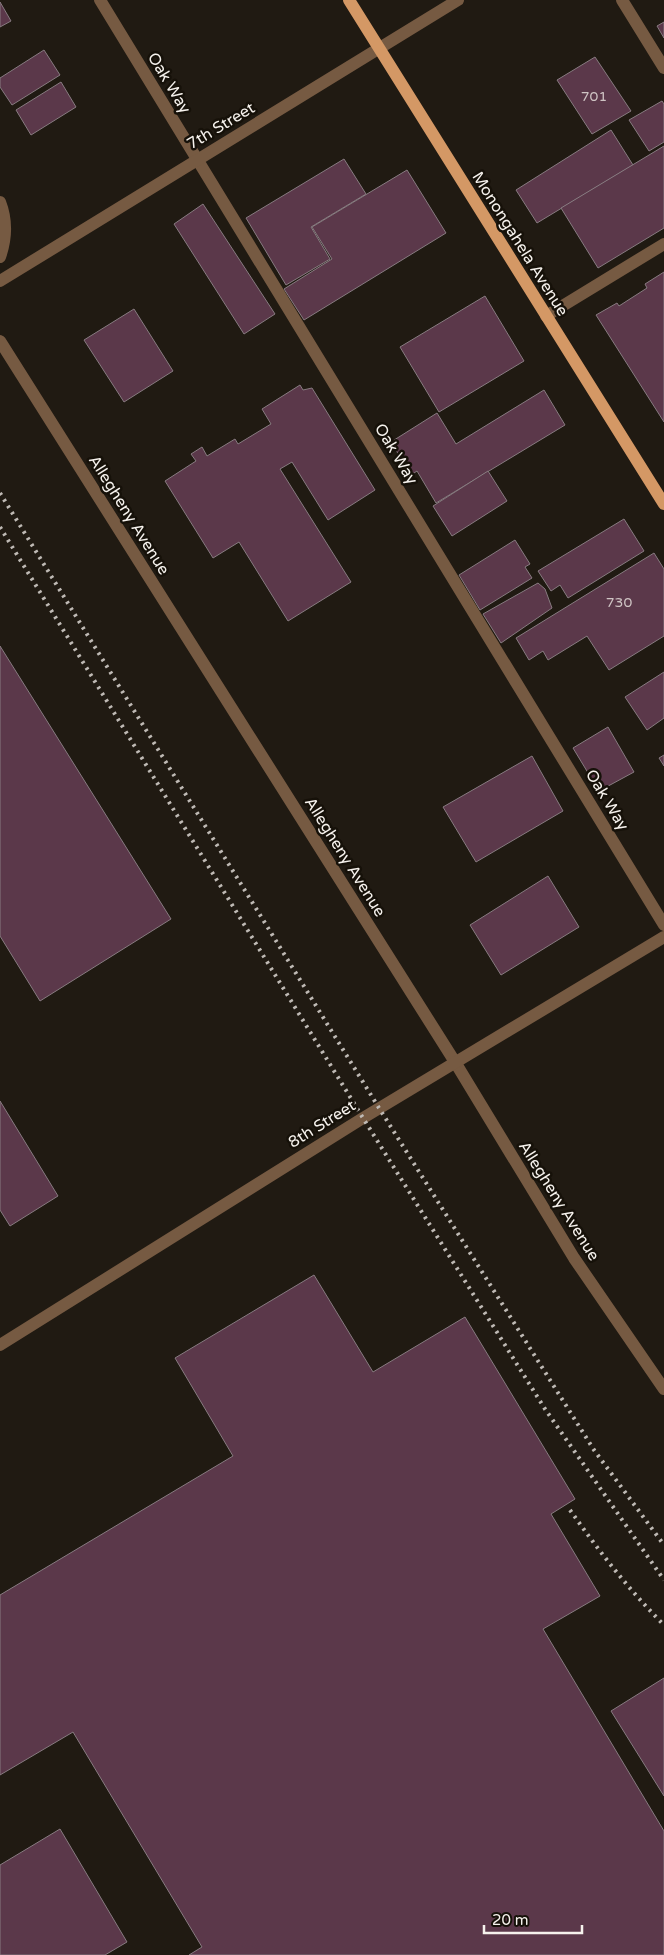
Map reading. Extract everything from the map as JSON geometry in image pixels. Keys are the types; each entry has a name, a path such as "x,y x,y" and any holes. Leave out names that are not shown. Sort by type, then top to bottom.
{"main road":[{"name":"Monongahela Avenue","path":"349,0 664,504"}],"street":[{"name":"Oak Way","path":"100,0 664,925"},
{"name":"7th Street","path":"0,280 458,0"},
{"path":"622,0 664,68"},
{"path":"0,202 3,211 5,242 0,257"},
{"path":"546,316 664,244"},
{"name":"Allegheny Avenue","path":"0,342 456,1062 574,1258 664,1389"},
{"name":"8th Street","path":"0,1345 363,1118 664,937"}],"building":[{"path":"0,2 11,21 0,27"},
{"path":"664,22 664,38 657,26"},
{"path":"44,50 60,75 12,105 0,87 0,78"},
{"path":"595,57 631,111 592,134 557,80"},
{"path":"61,82 76,107 31,135 16,110"},
{"path":"662,101 664,104 664,142 649,151 629,120"},
{"path":"611,130 633,165 537,223 516,190"},
{"path":"664,146 664,228 598,268 561,208"},
{"path":"344,159 366,194 311,227 330,259 286,285 246,218"},
{"path":"407,170 446,233 304,320 284,289 332,259 312,227"},
{"path":"203,204 275,314 244,334 174,224"},
{"path":"664,272 664,422 596,315 617,303 619,306 647,288 645,284"},
{"path":"485,296 524,361 439,412 400,347"},
{"path":"134,309 173,371 124,402 84,340"},
{"path":"300,385 303,390 312,388 375,490 328,520 292,462 280,469 351,582 288,621 239,542 213,558 165,481 196,461 191,454 202,447 207,456 235,439 238,444 271,424 262,409"},
{"path":"544,390 565,425 436,503 417,471 411,475 391,442 437,413 456,444"},
{"path":"488,471 507,501 452,536 433,506"},
{"path":"624,519 644,551 568,598 560,585 551,591 538,571"},
{"path":"515,540 530,564 525,567 532,578 480,610 459,575"},
{"path":"654,553 664,569 664,636 609,670 587,636 548,660 543,651 529,660 516,638"},
{"path":"538,583 545,589 552,608 501,643 483,614"},
{"path":"0,646 171,919 40,1001 0,936"},
{"path":"664,672 664,718 647,730 625,697"},
{"path":"608,727 634,772 599,791 573,748"},
{"path":"664,755 664,766 659,758"},
{"path":"532,756 563,811 476,862 443,807"},
{"path":"548,876 579,927 501,975 470,925"},
{"path":"0,1101 58,1196 10,1226 0,1210"},
{"path":"314,1275 373,1372 465,1317 575,1499 551,1514 600,1596 543,1629 664,1831 664,1955 189,1955 202,1947 73,1732 0,1775 0,1595 233,1456 175,1358"},
{"path":"664,1678 664,1796 611,1711"},
{"path":"60,1829 127,1942 105,1955 0,1955 0,1865"}],"railway":[{"path":"0,493 379,1108 594,1450 664,1545"},
{"path":"0,527 363,1118 545,1409 664,1580"},
{"path":"570,1510 614,1569 664,1625"}]}
